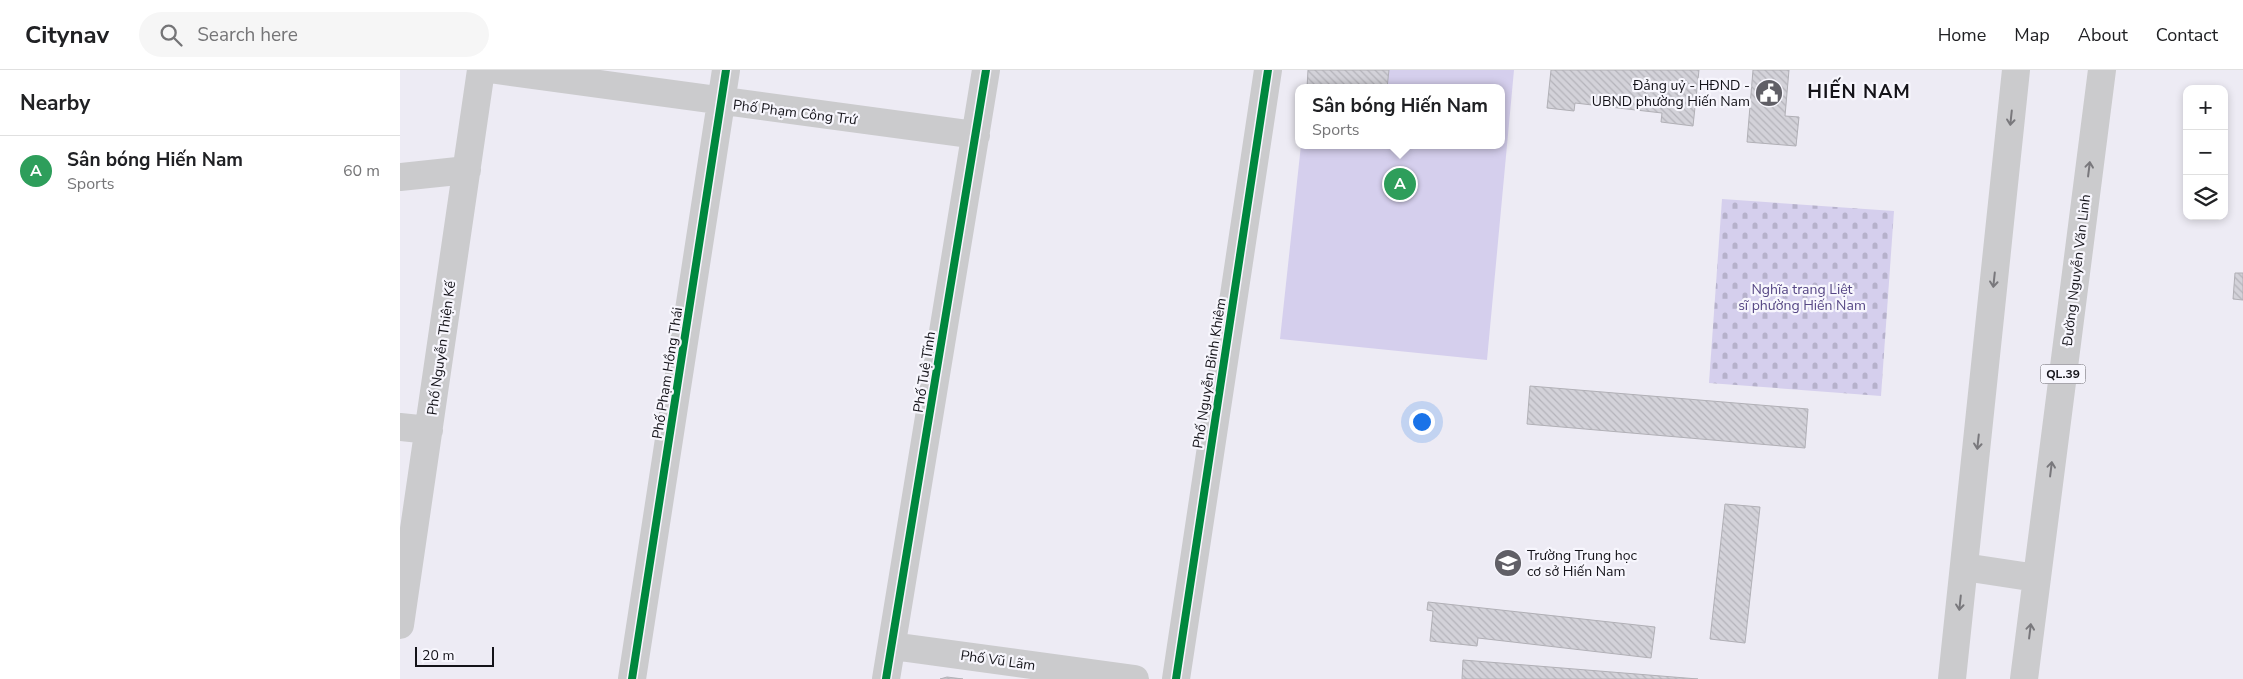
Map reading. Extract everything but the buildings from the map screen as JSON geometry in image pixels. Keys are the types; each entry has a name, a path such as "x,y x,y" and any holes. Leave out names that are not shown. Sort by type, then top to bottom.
{"main road":[{"name":"Phố Nguyễn Thiện Kế","path":"400,625 481,70"},
{"name":"Phố Phạm Công Trứ","path":"496,70 721,102 976,135"},
{"name":"Phố Phạm Hồng Thái","path":"632,679 726,70"},
{"name":"Phố Tuệ Tĩnh","path":"886,679 986,70"},
{"name":"Phố Nguyễn Bỉnh Khiêm","path":"1176,679 1268,70"},
{"path":"1952,679 2016,70"},
{"name":"Đường Nguyễn Văn Linh","path":"2024,679 2102,70"},
{"path":"400,177 467,170"},
{"path":"400,427 429,430"},
{"path":"1964,567 2037,578"},
{"name":"Phố Vũ Lãm","path":"892,646 1135,679"}],"green space":[{"path":"1308,70 1514,70 1487,360 1280,339 1301,149 1505,149 1505,84 1307,84"},
{"name":"Nghĩa trang Liệt sĩ phường Hiến Nam","path":"1722,199 1894,211 1881,396 1709,383"}],"cycle path":[{"path":"632,679 726,70"},
{"path":"886,679 986,70"},
{"path":"1176,679 1268,70"}],"place":[{"name":"Đảng uỷ - HĐND - UBND phường Hiến Nam","path":"1769,93"},
{"name":"Sân bóng Hiến Nam","path":"1400,184"},
{"name":"Trường Trung học cơ sở Hiến Nam","path":"1508,563"}],"district":[{"name":"HIẾN NAM","path":"1859,91"}]}
